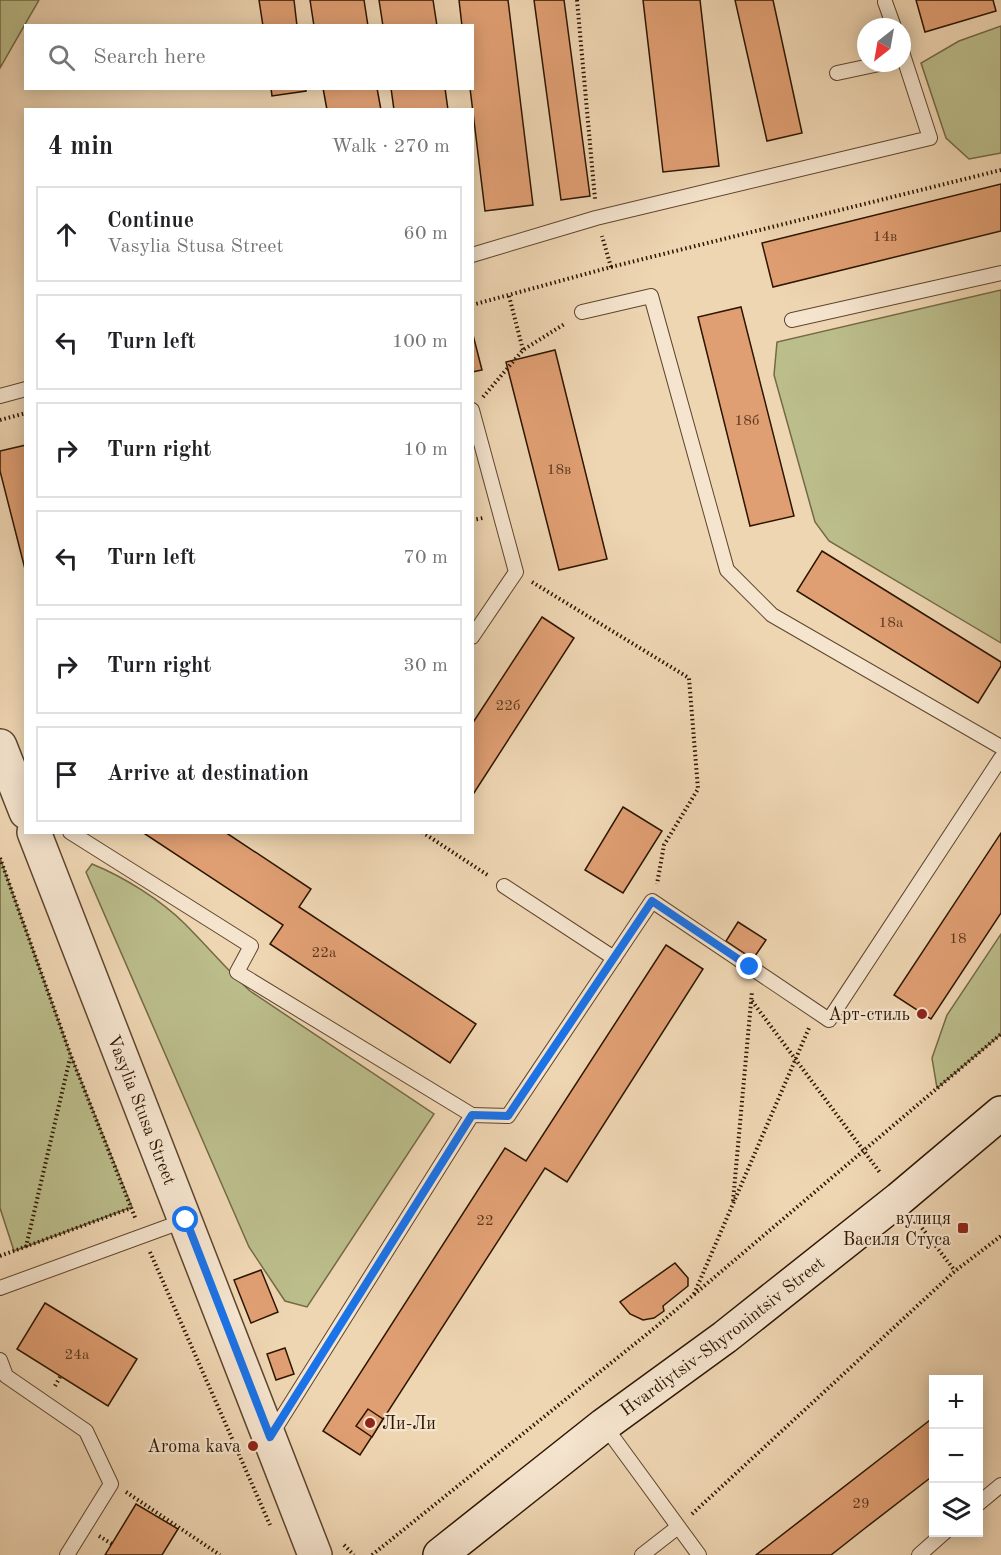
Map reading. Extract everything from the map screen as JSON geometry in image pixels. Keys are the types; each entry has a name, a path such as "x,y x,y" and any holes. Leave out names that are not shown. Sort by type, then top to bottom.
{"street":[{"name":"Vasylia Stusa Street","path":"0,746 24,801"},
{"name":"Vasylia Stusa Street","path":"38,834 315,1555"},
{"name":"Hvardiytsiv-Shyronintsiv Street","path":"440,1555 604,1425 735,1330 899,1199 1001,1113"}],"lane":[{"path":"885,2 891,18"},
{"path":"837,73 857,69"},
{"path":"474,254 596,218 930,138 907,72"},
{"path":"792,320 1001,273"},
{"path":"582,312 651,296 727,570 772,615 1001,747"},
{"path":"0,396 24,390"},
{"path":"474,634 516,572 476,405"},
{"path":"73,834 250,946 237,972 472,1115 508,1116 652,901 829,1020 1001,758"},
{"path":"504,886 614,958"},
{"path":"270,1437 472,1115"},
{"path":"0,1288 186,1220"},
{"path":"0,1360 6,1376 86,1431 111,1484 67,1555"},
{"path":"604,1425 699,1555"},
{"path":"983,1500 1001,1485"},
{"path":"642,1555 678,1527"},
{"path":"919,1555 940,1537"}],"path":[{"path":"577,0 596,218 611,267"},
{"path":"474,305 611,267 1001,170"},
{"path":"509,296 523,350"},
{"path":"476,405 523,350 582,312"},
{"path":"0,420 24,414"},
{"path":"516,572 689,678 698,789 664,845 663,861"},
{"path":"425,834 504,886"},
{"path":"0,858 71,1056 142,1235 273,1534"},
{"path":"732,1205 752,1001 750,967"},
{"path":"752,1001 796,1057 880,1174"},
{"path":"694,1294 816,1012"},
{"path":"372,1555 694,1294 1001,1034"},
{"path":"26,1247 71,1056"},
{"path":"0,1256 132,1208"},
{"path":"922,1228 955,1271"},
{"path":"678,1527 955,1271 1001,1236"},
{"path":"111,1484 220,1555"}],"green space":[{"path":"0,0 39,0 24,24 0,68"},
{"path":"1001,26 1001,153 969,159 946,138 921,63 959,41"},
{"path":"1001,290 1001,643 829,541 815,522 774,375 777,342"},
{"path":"0,858 71,1056 132,1207 14,1251 0,1208"},
{"path":"92,864 129,882 165,906 250,991 434,1114 307,1307 285,1301 249,1247 86,872"},
{"path":"1001,934 1001,1034 937,1088 932,1058 947,1015"}],"building":[{"path":"259,0 294,0 297,24 263,24"},
{"path":"310,0 364,0 368,24 314,24"},
{"path":"379,0 433,0 437,24 383,24"},
{"path":"459,0 508,0 533,205 485,211 470,90 474,90 474,24 462,24"},
{"path":"534,0 564,0 590,196 561,200"},
{"path":"643,0 700,0 719,166 663,172"},
{"path":"735,0 773,0 802,133 767,141"},
{"path":"916,0 993,0 996,11 925,32"},
{"path":"271,90 306,90 306,91 272,96"},
{"path":"323,90 377,90 381,108 327,108"},
{"path":"391,90 445,90 448,108 394,108"},
{"path":"1001,184 1001,231 773,287 762,243"},
{"path":"741,307 794,516 750,526 698,317"},
{"path":"474,339 482,370 474,372"},
{"path":"555,350 607,559 559,570 506,362"},
{"path":"24,445 24,565 0,471 0,451"},
{"path":"822,551 1001,662 1001,666 978,703 797,591"},
{"path":"542,617 574,638 474,793 474,721"},
{"path":"623,807 662,831 623,893 585,870"},
{"path":"1001,833 1001,913 931,1019 894,995"},
{"path":"145,834 228,834 311,889 299,907 476,1024 450,1063 270,944 283,925"},
{"path":"738,922 766,940 753,959 726,941"},
{"path":"666,945 703,969 567,1182 545,1168 360,1455 323,1431 505,1148 526,1161"},
{"path":"675,1263 688,1278 688,1286 663,1306 664,1311 654,1318 643,1320 630,1314 620,1302"},
{"path":"261,1270 278,1312 251,1323 234,1280"},
{"path":"45,1303 137,1359 108,1406 17,1349"},
{"path":"285,1348 294,1374 276,1380 267,1354"},
{"name":"Ли-Ли","path":"368,1409 383,1419 372,1437 356,1426"},
{"path":"929,1421 929,1479 831,1555 756,1555"},
{"path":"136,1504 178,1529 162,1555 105,1555"}],"place":[{"name":"Арт-стиль","path":"922,1014"},
{"name":"вулиця Василя Стуса","path":"963,1228"},
{"name":"Ли-Ли","path":"370,1423"},
{"name":"Aroma kava","path":"253,1446"}],"route":[{"path":"186,1220 270,1437 472,1115 508,1116 652,901 750,967"}]}
